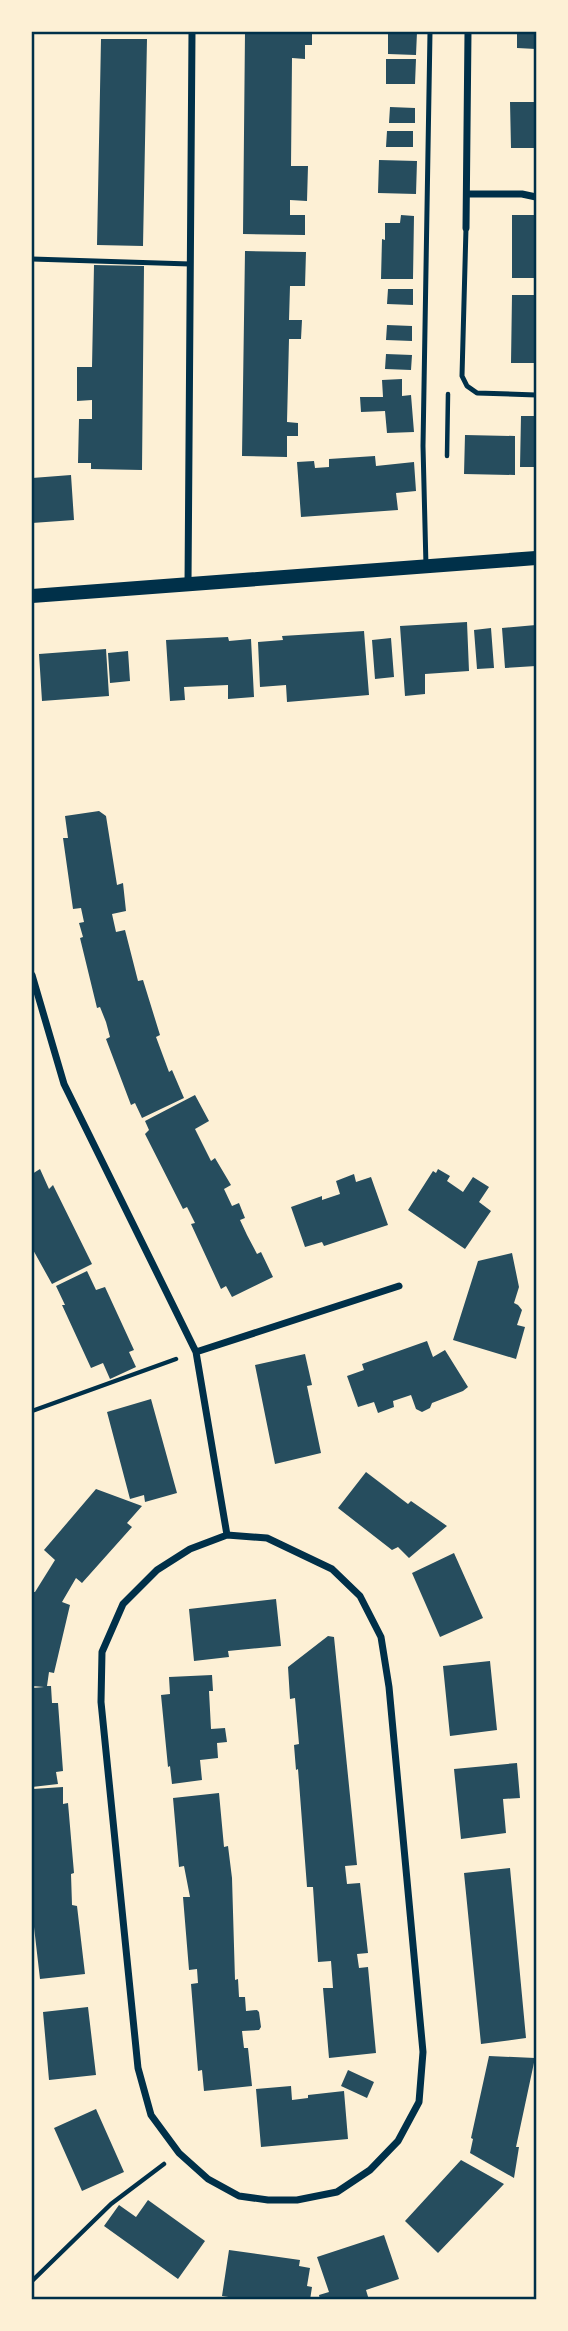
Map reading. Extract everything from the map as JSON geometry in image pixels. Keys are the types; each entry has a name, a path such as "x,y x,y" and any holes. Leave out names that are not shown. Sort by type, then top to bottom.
{"main road":[{"path":"32,596 537,558"}],"street":[{"path":"188,584 192,32"},
{"path":"466,228 468,32"},
{"path":"467,194 522,194 537,197"},
{"path":"32,975 64,1084 196,1352 227,1535"},
{"path":"196,1352 399,1286"},
{"path":"227,1535 267,1538 332,1569 360,1596 381,1637 389,1687 424,2052 419,2102 398,2141 370,2171 337,2192 297,2200 239,2196 208,2179 178,2153 151,2115 138,2068 101,1702 102,1652 123,1604 157,1570 190,1549 227,1535"}],"lane":[{"path":"426,566 423,446 430,32"},
{"path":"466,228 462,376 467,386 477,393 537,395"},
{"path":"32,259 190,264"}],"path":[{"path":"32,1411 196,1352"},
{"path":"32,2281 111,2204 178,2153"}],"building":[{"path":"245,32 312,32 312,45 305,45 305,59 292,58 291,166 308,166 307,201 290,200 290,215 305,215 305,235 243,234"},
{"path":"388,32 417,32 416,55 388,54"},
{"path":"517,32 536,32 536,49 517,48"},
{"path":"101,39 147,39 143,246 97,245"},
{"path":"386,59 416,59 415,84 386,84"},
{"path":"510,102 536,102 536,148 511,148"},
{"path":"390,107 415,108 415,123 389,123"},
{"path":"387,131 413,131 413,147 386,147"},
{"path":"379,160 417,161 416,194 378,193"},
{"path":"401,215 414,216 413,279 381,279 385,223 400,223"},
{"path":"512,215 536,215 536,278 512,278"},
{"path":"245,251 306,252 305,286 290,286 289,320 302,320 301,339 289,339 287,422 298,423 298,436 287,436 287,457 242,456"},
{"path":"94,265 144,266 142,470 91,469 91,463 78,463 79,419 92,419 92,400 77,401 77,367 92,367"},
{"path":"388,289 413,289 413,305 387,304"},
{"path":"512,295 536,295 536,363 511,363"},
{"path":"387,325 412,326 412,341 386,340"},
{"path":"386,354 412,355 411,370 385,369"},
{"path":"402,379 402,396 411,395 414,432 387,433 385,411 361,412 360,397 383,397 382,380"},
{"path":"521,416 536,416 536,467 520,467"},
{"path":"465,435 515,436 515,475 464,474"},
{"path":"375,456 376,466 414,462 416,491 396,493 398,510 301,517 297,462 314,461 315,468 329,467 329,459"},
{"path":"71,475 74,520 32,523 32,478"},
{"path":"467,622 469,671 425,674 425,694 405,696 400,626"},
{"path":"536,625 536,666 505,668 502,628"},
{"path":"491,628 494,668 477,669 474,630"},
{"path":"364,631 369,695 287,702 286,685 260,687 258,642 283,640 282,636"},
{"path":"228,637 229,641 251,639 254,697 228,699 228,685 184,687 185,700 170,701 166,640"},
{"path":"391,638 394,677 375,679 372,640"},
{"path":"106,649 109,696 42,701 39,654"},
{"path":"128,651 130,681 110,683 108,653"},
{"path":"99,811 106,816 117,885 123,883 126,911 112,914 116,932 125,930 138,981 143,980 160,1035 156,1037 169,1072 172,1070 184,1098 142,1118 135,1103 131,1105 106,1039 110,1037 106,1022 100,1007 97,1008 80,938 83,937 79,923 84,922 81,908 73,909 63,838 68,838 65,816"},
{"path":"195,1095 209,1121 195,1129 211,1161 215,1158 231,1185 224,1189 232,1206 239,1203 245,1218 240,1220 257,1254 261,1252 273,1277 232,1297 226,1286 221,1289 191,1224 195,1223 187,1207 183,1209 145,1134 149,1130 145,1121"},
{"path":"40,1169 49,1189 53,1185 92,1264 52,1284 32,1248 32,1174"},
{"path":"438,1169 450,1176 447,1181 463,1192 473,1177 489,1187 479,1202 491,1211 465,1249 408,1210 433,1171 436,1173"},
{"path":"354,1174 356,1182 371,1177 388,1225 324,1246 322,1242 305,1247 291,1207 322,1196 322,1200 340,1194 336,1181"},
{"path":"512,1253 519,1287 514,1303 522,1310 517,1325 525,1327 516,1359 453,1340 478,1261"},
{"path":"87,1271 96,1290 105,1287 134,1350 129,1352 136,1367 110,1379 103,1363 91,1368 56,1286"},
{"path":"427,1341 433,1357 445,1350 468,1387 432,1403 430,1408 422,1412 416,1409 411,1395 393,1401 394,1407 378,1413 374,1402 358,1407 347,1376 364,1370 362,1364"},
{"path":"305,1354 312,1385 307,1386 321,1453 275,1464 255,1365"},
{"path":"151,1399 177,1493 145,1502 144,1495 130,1499 107,1412"},
{"path":"366,1472 408,1504 411,1501 447,1526 409,1558 398,1547 392,1550 338,1508"},
{"path":"96,1489 142,1506 127,1523 132,1527 82,1583 76,1578 62,1602 70,1605 54,1673 49,1672 47,1686 51,1686 52,1703 58,1703 63,1771 56,1772 58,1784 32,1787 32,1688 44,1687 32,1686 32,1592 35,1592 55,1560 44,1550"},
{"path":"454,1553 483,1618 440,1637 412,1573"},
{"path":"276,1599 281,1646 228,1651 229,1657 194,1661 189,1609"},
{"path":"328,1636 334,1637 357,1865 345,1866 347,1884 360,1883 368,1953 357,1954 359,1968 368,1967 376,2053 329,2058 323,1988 333,1988 331,1961 318,1962 313,1887 307,1887 294,1745 299,1744 295,1698 290,1699 288,1667"},
{"path":"490,1661 497,1730 450,1736 443,1666"},
{"path":"212,1675 213,1691 209,1691 211,1729 225,1728 227,1742 217,1743 218,1758 200,1760 202,1780 172,1784 161,1695 170,1694 169,1677"},
{"path":"517,1763 520,1798 503,1799 506,1833 461,1839 454,1769"},
{"path":"63,1787 63,1804 68,1803 74,1873 71,1874 72,1905 77,1906 85,1974 40,1979 32,1927 32,1795 33,1789"},
{"path":"219,1793 224,1847 228,1846 232,1878 235,1980 238,1979 239,1997 245,1997 246,2011 259,2012 261,2027 259,2030 242,2031 244,2048 248,2048 252,2086 204,2091 202,2070 198,2071 191,1984 198,1983 197,1969 189,1970 183,1897 190,1897 184,1866 179,1867 173,1798"},
{"path":"510,1868 526,2038 481,2044 464,1873"},
{"path":"88,2007 96,2075 49,2080 43,2012"},
{"path":"489,2056 535,2058 516,2147 519,2147 514,2178 470,2153"},
{"path":"348,2070 374,2082 367,2098 341,2086"},
{"path":"291,2086 292,2100 308,2098 308,2095 344,2091 348,2139 261,2147 256,2089"},
{"path":"96,2109 124,2172 82,2191 54,2128"},
{"path":"461,2160 504,2184 438,2253 405,2221"},
{"path":"148,2200 205,2241 178,2279 104,2226 119,2205 136,2217"},
{"path":"384,2235 399,2279 366,2290 369,2300 320,2300 319,2295 329,2292 317,2257"},
{"path":"229,2250 300,2260 299,2266 310,2268 307,2286 312,2287 310,2300 248,2300 222,2296"}]}
